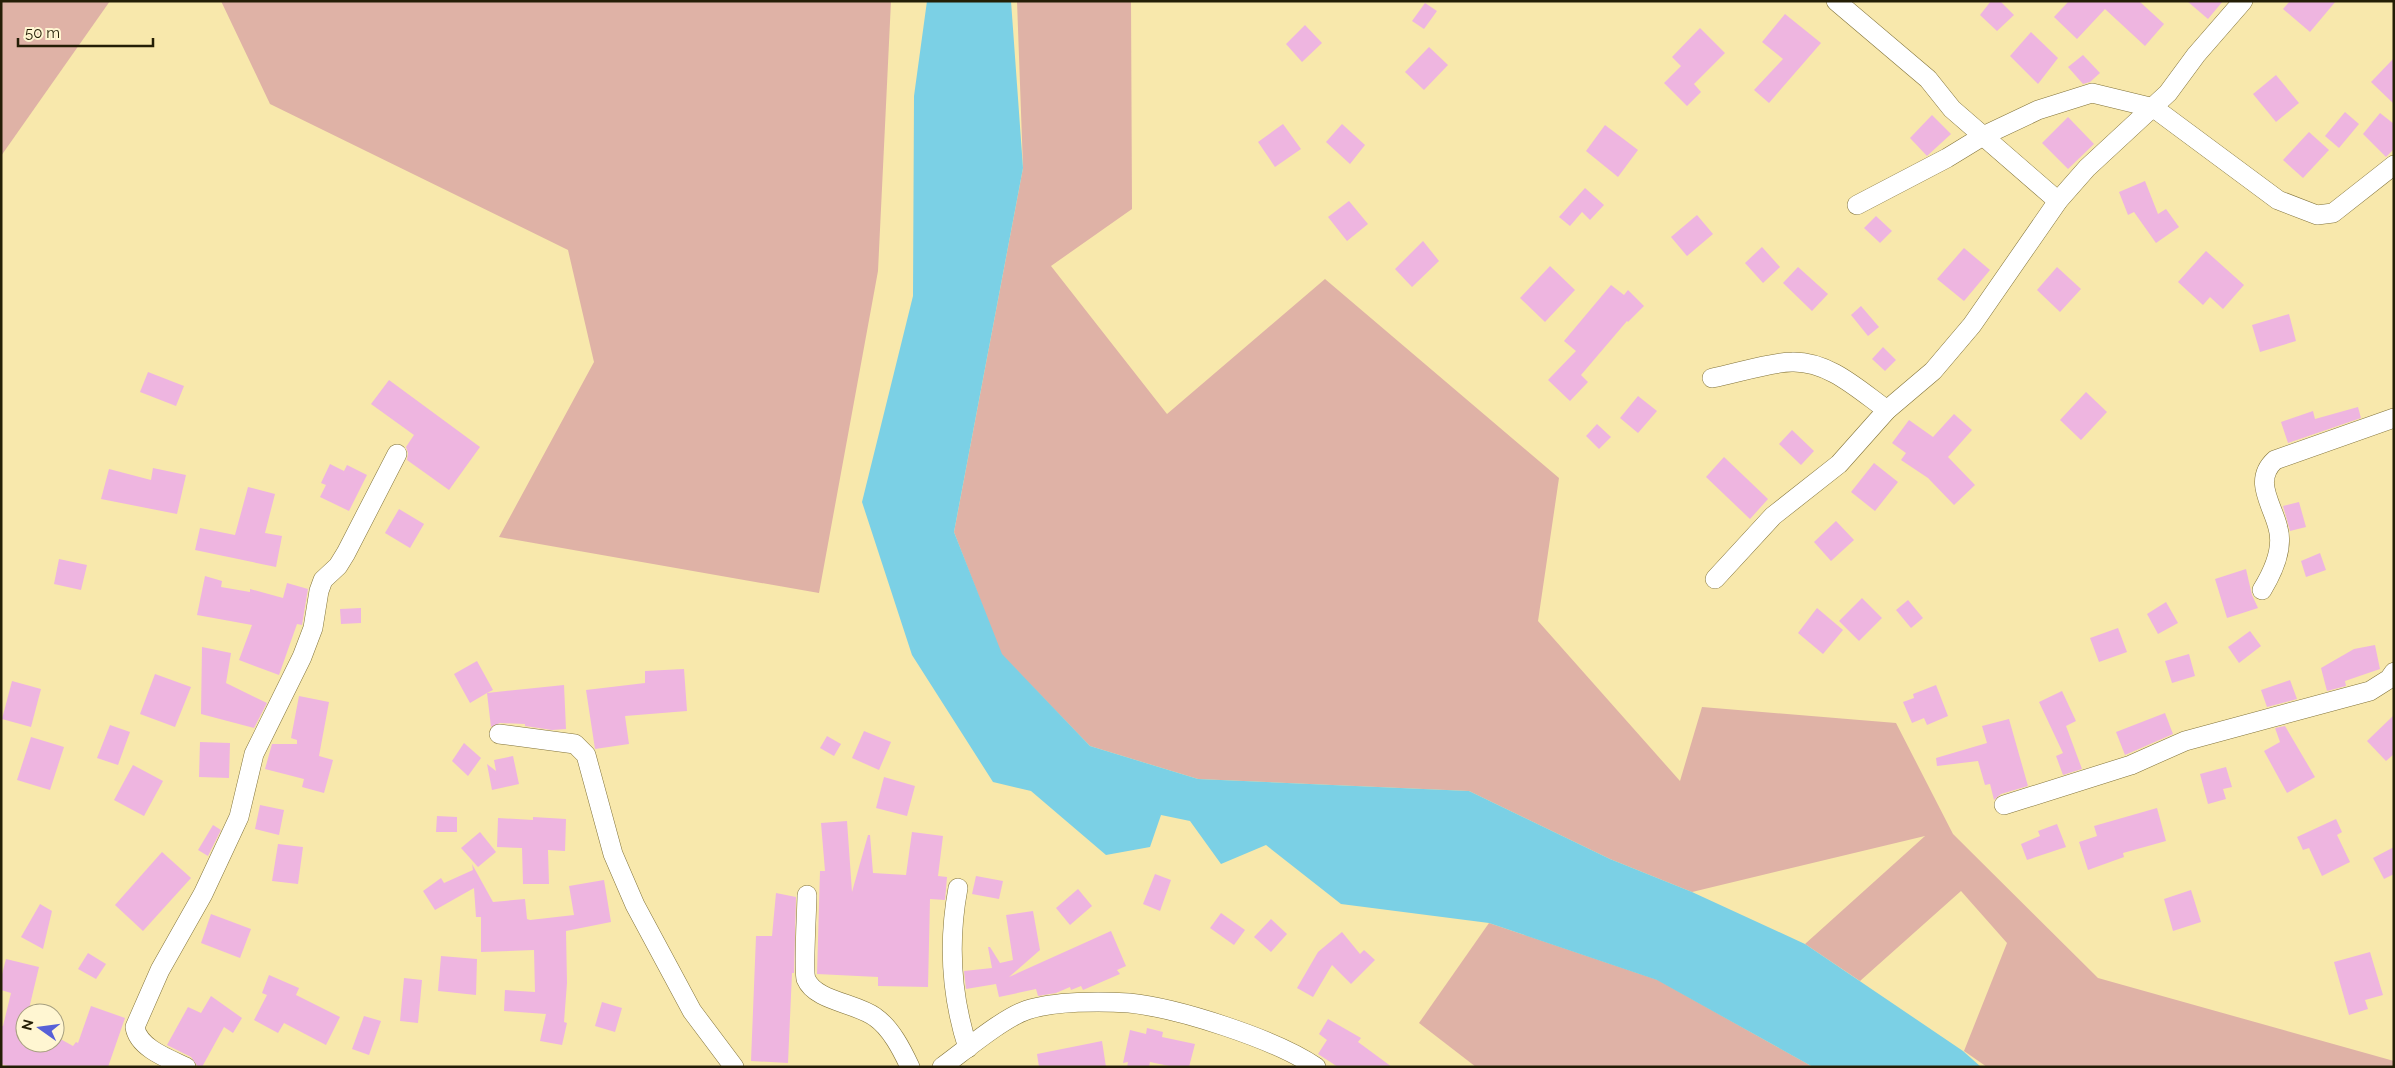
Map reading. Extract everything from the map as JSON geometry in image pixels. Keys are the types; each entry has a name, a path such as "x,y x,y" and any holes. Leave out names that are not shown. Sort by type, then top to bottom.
{"street":[{"path":"1836,1 1928,79 1952,109 2058,202"},
{"path":"1715,579 1773,516 1839,464 1887,410 1933,371 1972,325 2058,202 2087,168 2154,108 2242,1"},
{"path":"1857,205 1947,158 1983,136 2038,110 2092,93 2154,108 2278,200 2317,216 2333,213 2394,165"},
{"path":"1712,378 1792,362 1814,365 1836,374 1887,410"},
{"path":"2262,590 2277,560 2279,545 2279,528 2266,500 2264,486 2266,472 2270,465 2275,460 2394,418"},
{"path":"186,1067 160,1061 139,1039 135,1027 160,970 203,894 239,817 254,754 302,657 313,628 318,591 323,580 338,566 346,553 397,454"},
{"path":"2004,806 2132,765 2185,741 2370,691 2389,679 2394,672"},
{"path":"499,734 575,744 586,755 613,854 635,905 692,1011 734,1067"},
{"path":"958,888 952,918 953,982 961,1026 968,1048"},
{"path":"807,895 806,979 817,994 841,1001 876,1017 898,1043 910,1067"},
{"path":"942,1067 1026,1010 1057,1004 1128,1003 1184,1015 1239,1031 1313,1066"}],"shaded area":[{"path":"1,1 110,1 1,156"},
{"path":"221,1 891,1 878,271 819,593 499,537 594,362 568,250 270,104"},
{"path":"1017,1 1131,1 1132,209 1051,266 1167,414 1325,279 1559,478 1538,621 1680,781 1702,707 1896,723 1953,834 2098,978 2394,1061 2394,1067 1987,1067 1964,1051 2007,943 1961,891 1860,981 1805,944 1925,836 1692,892 1610,859 1469,791 1198,779 1090,746 1001,654 954,532 1023,168"},
{"path":"1489,923 1658,980 1813,1067 1476,1067 1419,1023"}],"water":[{"path":"927,1 1011,1 1023,168 954,532 1002,654 1090,746 1198,779 1469,791 1610,859 1692,892 1805,944 1963,1051 1981,1067 1813,1067 1657,980 1489,923 1341,904 1266,845 1221,864 1190,821 1161,815 1150,847 1106,855 1031,791 993,782 912,655 862,502 913,296 914,96"}],"building":[{"path":"1991,1 2000,1 2014,15 1997,31 1980,15"},
{"path":"2069,1 2139,1 2164,24 2145,46 2105,9 2077,39 2054,17"},
{"path":"2187,1 2223,1 2208,19"},
{"path":"2290,1 2336,1 2310,32 2283,9"},
{"path":"1425,3 1437,11 1424,29 1412,21"},
{"path":"1785,14 1821,43 1769,103 1754,90 1783,59 1762,42"},
{"path":"1305,25 1322,43 1302,62 1286,44"},
{"path":"1700,28 1725,53 1694,84 1701,92 1687,106 1664,83 1681,66 1672,57"},
{"path":"2031,32 2058,58 2038,84 2010,56"},
{"path":"1429,47 1448,65 1424,90 1405,72"},
{"path":"2083,55 2100,73 2090,82 2083,84 2068,67"},
{"path":"2394,58 2394,104 2371,82"},
{"path":"2276,75 2299,103 2276,122 2253,94"},
{"path":"2345,112 2359,124 2339,148 2325,136"},
{"path":"2380,113 2394,124 2394,149 2386,157 2363,134"},
{"path":"1932,115 1951,134 1927,156 1910,138"},
{"path":"2068,117 2094,144 2068,169 2042,143"},
{"path":"1283,124 1301,149 1275,167 1258,142"},
{"path":"1342,124 1365,145 1350,164 1326,142"},
{"path":"1605,125 1638,150 1618,177 1586,151"},
{"path":"2309,132 2329,150 2303,178 2283,160"},
{"path":"2145,181 2158,214 2166,209 2179,227 2156,243 2134,212 2128,215 2119,192"},
{"path":"1585,188 1604,205 1590,220 1582,212 1570,226 1559,217"},
{"path":"1349,201 1368,224 1347,241 1328,217"},
{"path":"1697,215 1713,234 1687,256 1671,237"},
{"path":"1876,216 1892,231 1880,243 1864,228"},
{"path":"1423,241 1439,261 1412,287 1395,269"},
{"path":"1762,247 1780,267 1763,283 1745,263"},
{"path":"1964,248 1990,270 1964,301 1937,279"},
{"path":"2206,251 2244,285 2223,309 2210,297 2203,305 2178,282"},
{"path":"1550,266 1575,290 1545,322 1520,298"},
{"path":"1798,267 1828,294 1812,311 1783,283"},
{"path":"2057,267 2081,289 2060,312 2037,290"},
{"path":"1611,285 1624,295 1628,290 1644,306 1627,321 1581,375 1588,382 1570,401 1548,380 1576,351 1564,341"},
{"path":"1861,306 1879,327 1868,336 1851,315"},
{"path":"2289,314 2296,341 2260,352 2252,325"},
{"path":"1883,347 1896,360 1885,371 1872,359"},
{"path":"148,372 184,386 176,406 140,392"},
{"path":"389,380 480,447 449,490 407,460 408,453 406,447 414,435 371,404"},
{"path":"2086,392 2107,412 2081,440 2060,420"},
{"path":"1638,396 1657,411 1638,433 1620,418"},
{"path":"2358,407 2361,418 2288,443 2281,422 2313,411 2315,419"},
{"path":"1954,414 1972,430 1948,457 1975,485 1954,505 1928,478 1901,460 1906,453 1892,443 1909,420 1933,437"},
{"path":"1597,424 1611,437 1599,449 1586,436"},
{"path":"1792,430 1814,451 1801,465 1779,444"},
{"path":"1724,457 1768,499 1750,519 1706,477"},
{"path":"1874,463 1898,482 1875,511 1851,492"},
{"path":"330,464 344,471 347,465 367,475 349,511 320,497 326,485 321,483"},
{"path":"153,468 186,475 177,514 101,499 109,469 151,480"},
{"path":"248,487 275,494 265,533 282,536 276,567 195,550 200,528 235,535"},
{"path":"2299,502 2306,527 2290,531 2283,506"},
{"path":"399,509 424,524 410,548 385,533"},
{"path":"1836,521 1854,540 1831,561 1814,542"},
{"path":"2320,553 2326,570 2306,577 2301,561"},
{"path":"59,559 87,565 81,590 54,584"},
{"path":"2246,569 2252,595 2258,608 2227,618 2215,579"},
{"path":"205,576 222,581 221,587 250,592 250,589 283,598 287,583 308,589 302,625 297,624 279,675 239,660 252,625 197,615"},
{"path":"1862,598 1882,618 1859,641 1839,621"},
{"path":"1908,600 1923,618 1911,628 1896,610"},
{"path":"2166,602 2178,623 2158,634 2147,614"},
{"path":"361,608 361,623 341,624 340,609"},
{"path":"1817,608 1843,630 1823,654 1798,633"},
{"path":"2118,628 2127,652 2099,662 2090,638"},
{"path":"2250,631 2261,646 2239,663 2228,647"},
{"path":"2375,645 2380,669 2345,681 2346,686 2327,691 2321,668 2354,649"},
{"path":"202,647 231,653 226,683 267,703 254,728 201,714"},
{"path":"2189,654 2195,676 2172,683 2165,661"},
{"path":"477,661 493,690 470,703 454,674"},
{"path":"684,669 687,711 625,716 629,744 595,749 586,690 645,683 645,671"},
{"path":"155,674 191,687 175,727 140,714"},
{"path":"2290,680 2297,699 2267,707 2261,690"},
{"path":"12,681 41,689 31,727 2,719"},
{"path":"564,685 566,729 552,730 525,726 525,724 500,723 491,727 487,693"},
{"path":"1936,685 1948,716 1927,725 1924,718 1912,723 1903,702 1914,698 1913,694"},
{"path":"2062,691 2076,721 2066,726 2082,769 2063,775 2056,756 2063,753 2039,702"},
{"path":"299,696 329,702 319,756 333,760 324,793 302,787 304,779 265,769 272,744 297,744 297,740 291,738"},
{"path":"2165,713 2173,734 2125,755 2116,732"},
{"path":"2394,715 2394,754 2386,761 2367,741"},
{"path":"2009,719 2028,786 2001,794 1994,800 1990,784 1985,785 1978,761 1937,766 1936,758 1987,743 1982,726"},
{"path":"110,725 130,732 118,765 97,758"},
{"path":"2285,726 2315,777 2287,793 2264,751 2280,742 2275,728"},
{"path":"864,731 891,742 879,770 852,758"},
{"path":"827,736 841,744 834,756 820,748"},
{"path":"31,737 64,747 50,790 17,780"},
{"path":"200,742 230,743 229,778 199,777"},
{"path":"464,743 481,758 468,776 452,761"},
{"path":"513,756 519,784 492,790 487,764 496,771 494,760"},
{"path":"133,765 163,781 144,816 114,800"},
{"path":"2226,767 2232,787 2223,789 2226,799 2208,804 2200,774"},
{"path":"884,777 915,786 907,816 876,808"},
{"path":"260,805 284,810 279,835 255,829"},
{"path":"2157,808 2166,841 2123,853 2124,857 2088,870 2079,842 2097,836 2094,826"},
{"path":"437,816 457,817 457,832 436,832"},
{"path":"533,817 566,819 565,851 548,850 549,884 523,884 522,848 497,847 498,818 533,820"},
{"path":"2336,819 2342,832 2337,835 2350,862 2322,876 2309,848 2303,850 2297,837"},
{"path":"847,821 852,892 868,835 870,835 873,873 906,875 912,832 943,836 938,876 947,877 945,900 930,899 928,987 878,986 878,977 817,974 820,871 825,871 821,823"},
{"path":"2057,824 2066,847 2027,860 2021,844 2040,836 2038,831"},
{"path":"213,825 221,830 208,856 198,850"},
{"path":"480,832 496,852 478,867 461,848"},
{"path":"278,844 303,847 298,884 272,881"},
{"path":"2394,847 2394,874 2384,879 2373,858"},
{"path":"162,852 191,878 143,931 115,905"},
{"path":"472,864 493,902 525,899 527,919 530,920 574,915 569,886 604,880 611,922 566,931 567,983 564,1022 567,1023 562,1045 540,1041 546,1014 504,1011 505,990 535,992 534,950 481,952 481,917 476,917 474,888 435,910 423,891 441,878 444,883 473,870"},
{"path":"1155,874 1171,880 1160,911 1143,904"},
{"path":"976,876 1003,881 999,899 972,894"},
{"path":"1078,889 1092,906 1070,925 1056,908"},
{"path":"2191,890 2201,922 2173,931 2164,899"},
{"path":"776,893 796,897 794,973 792,973 788,1063 751,1061 756,936 772,936"},
{"path":"40,904 52,911 43,949 21,937"},
{"path":"1033,911 1040,950 1009,977 1111,931 1126,966 1117,970 1120,974 1083,990 1081,986 1071,990 1070,987 1056,993 1038,996 1036,989 999,997 996,984 966,989 964,971 992,968 988,947 990,947 1000,963 1013,960 1006,915"},
{"path":"1221,913 1245,930 1234,945 1210,928"},
{"path":"211,914 251,929 240,958 201,943"},
{"path":"1271,919 1287,934 1271,952 1254,937"},
{"path":"1342,932 1360,954 1364,950 1375,960 1351,984 1332,965 1313,997 1297,988 1318,952"},
{"path":"2370,952 2383,995 2365,1000 2368,1009 2349,1015 2334,962"},
{"path":"88,953 106,964 96,979 78,969"},
{"path":"441,956 477,959 476,995 438,991"},
{"path":"6,959 39,967 30,1003 15,1003 15,1053 65,1053 65,1042 73,1046 76,1042 78,1043 91,1006 125,1018 108,1067 11,1067 1,1064 1,1026 3,1026 11,993 1,990 1,978"},
{"path":"269,975 299,988 296,995 340,1017 326,1045 284,1023 278,1033 254,1020 267,995 262,993"},
{"path":"404,978 422,980 418,1023 400,1021"},
{"path":"211,996 242,1018 233,1033 224,1027 202,1067 198,1067 191,1057 167,1045 188,1007 201,1013"},
{"path":"602,1002 622,1008 615,1032 595,1026"},
{"path":"364,1016 381,1021 369,1055 352,1049"},
{"path":"1328,1019 1361,1038 1358,1042 1392,1067 1338,1067 1318,1054 1327,1040 1319,1034"},
{"path":"1147,1028 1163,1032 1162,1037 1195,1044 1189,1067 1174,1067 1150,1062 1149,1067 1127,1067 1128,1062 1123,1063 1130,1030 1146,1034"},
{"path":"1102,1041 1106,1067 1039,1067 1037,1054"}]}
